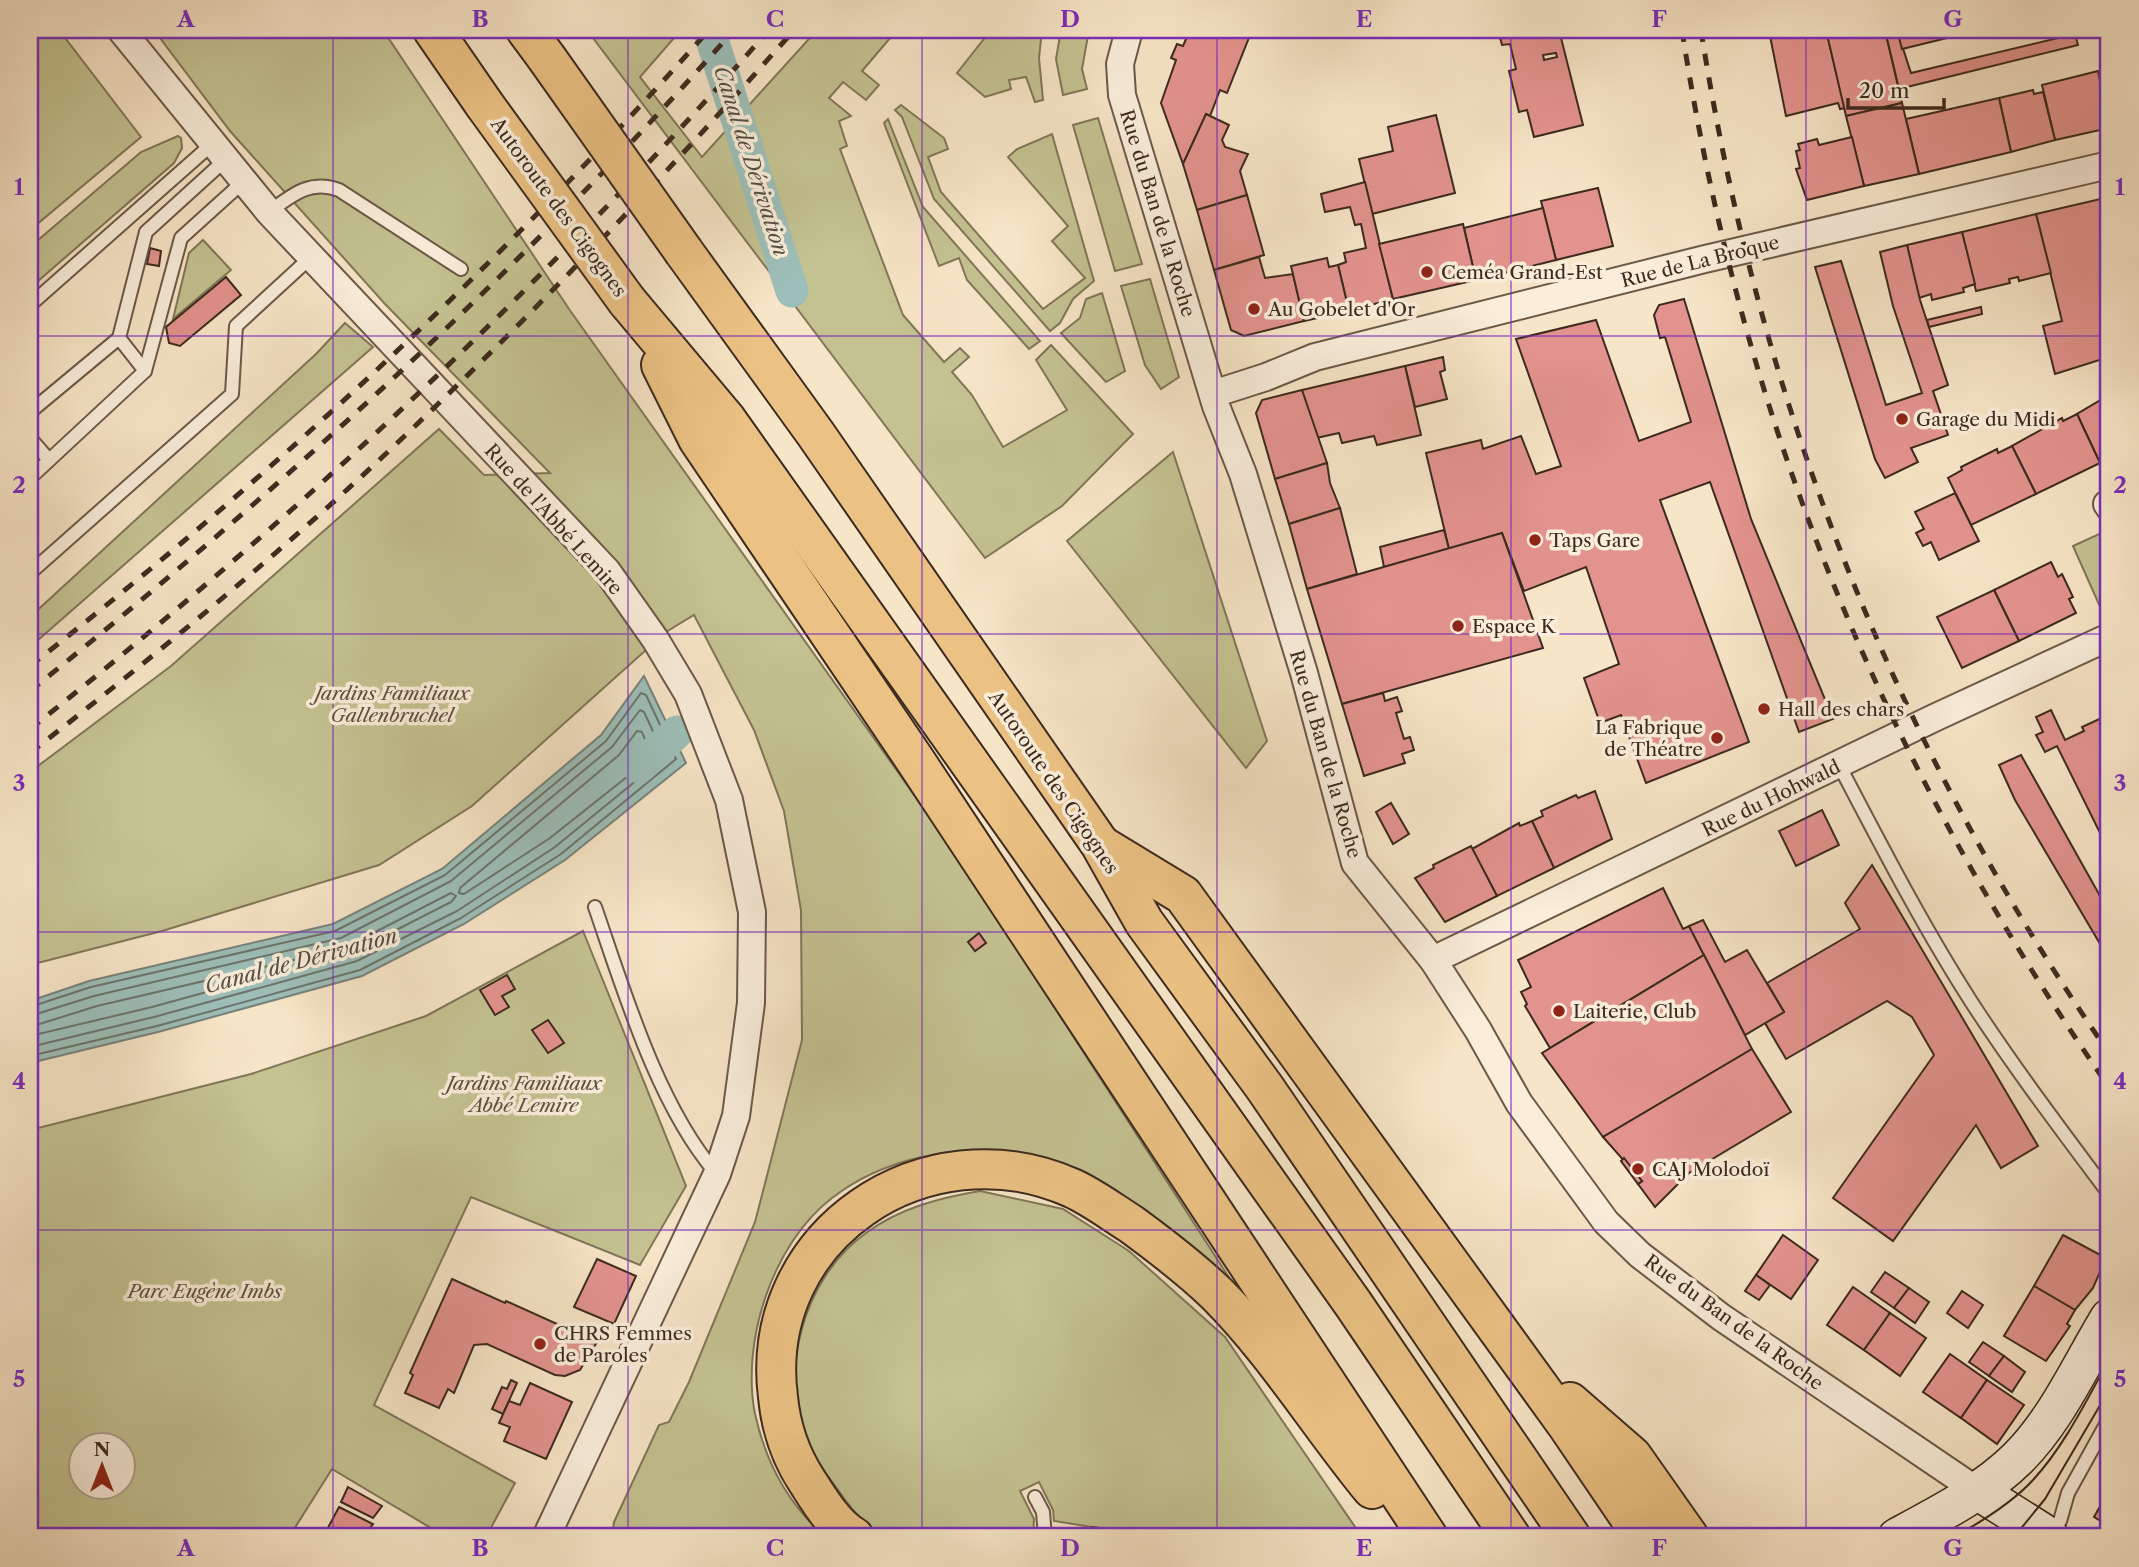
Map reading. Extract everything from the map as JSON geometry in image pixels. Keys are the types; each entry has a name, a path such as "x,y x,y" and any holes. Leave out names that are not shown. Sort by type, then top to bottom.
{"highway":[{"name":"Autoroute des Cigognes","path":"433,30 630,305"},
{"name":"Autoroute des Cigognes","path":"536,43 815,433 983,679 1100,844 1144,922 1265,1088 1571,1537"},
{"path":"630,305 698,439 948,808 1428,1537"},
{"path":"630,305 726,419 1354,1305 1511,1537"},
{"path":"1100,844 1183,895 1603,1475 1643,1537"},
{"path":"854,1537 827,1512 797,1466 783,1431 774,1372 779,1325 801,1272 819,1246 851,1213 892,1189 964,1170 1033,1176 1072,1188 1173,1254 1219,1296 1351,1464 1413,1537"},
{"path":"1510,1350 1632,1456 1689,1537"}],"main road":[{"path":"1897,1537 1976,1490 2019,1457 2041,1431 2109,1318"},
{"path":"1976,1490 2049,1537"}],"street":[{"name":"Rue de l'Abbé Lemire","path":"121,30 218,153 269,212 607,571 655,639 688,694 729,800 752,912 751,1003 736,1116 718,1174 546,1537"},
{"name":"Rue du Ban de la Roche","path":"1129,30 1120,64 1122,95 1213,394 1243,474 1304,673 1354,863 1433,960 1479,1030 1519,1103 1606,1222 1721,1317 1976,1490"},
{"name":"Rue de La Broque","path":"1213,394 1328,353 1705,259 2109,165"},
{"name":"Rue du Hohwald","path":"1433,960 2109,637"}],"lane":[{"path":"30,305 218,153"},
{"path":"30,412 119,338 146,232 218,153"},
{"path":"30,478 145,371 181,238 243,182"},
{"path":"269,212 300,190 327,185 339,190 461,269"},
{"path":"30,573 232,394 236,326 311,257"},
{"path":"119,338 145,371"},
{"path":"30,438 49,460"},
{"path":"1839,765 1889,860 1971,1000 2022,1078 2109,1194"},
{"path":"595,907 635,1024 692,1145 718,1174"},
{"path":"2049,1537 2060,1521 2074,1481 2109,1419"},
{"path":"1035,1497 1044,1512 1045,1537"}],"green space":[{"path":"30,30 59,30 141,137 30,230"},
{"name":"Jardins Familiaux Gallenbruchel","path":"154,30 383,30 569,309 949,844 1230,1279 1157,1221 1105,1187 1049,1162 1018,1154 970,1151 920,1157 873,1173 852,1184 811,1218 793,1241 766,1296 757,1326 753,1356 755,1414 767,1454 786,1492 824,1537 612,1537 614,1522 659,1425 669,1422 689,1382 755,1222 802,1040 801,910 784,811 754,730 694,615 666,632 472,806 379,865 162,931 30,965 30,772 171,666 439,429 484,475 550,473 385,304 230,131"},
{"path":"587,30 681,30 640,77 702,157 817,30 897,30 862,71 879,85 866,100 843,82 829,98 851,116 839,121 847,146 840,149 903,315 944,362 960,348 969,357 952,372 972,395 1003,447 1067,410 1036,360 1051,345 1133,434 1062,506 985,558"},
{"path":"991,30 1042,30 1039,58 1043,100 1035,102 1026,77 1009,80 1011,89 985,97 957,73"},
{"path":"1061,30 1089,30 1082,69 1087,89 1063,95 1056,59"},
{"path":"901,105 944,138 948,149 928,157 941,192 1043,309 1085,278 1052,241 1068,226 1008,157 1017,149 1052,134 1094,281 1073,299 1060,323 1050,331 934,199 902,117 895,110"},
{"path":"1098,118 1142,264 1115,271 1073,125"},
{"path":"888,119 923,207 1040,341 1029,349 967,280 959,258 939,266 884,123"},
{"path":"178,136 181,138 182,148 174,163 30,288 30,247 141,152"},
{"path":"203,240 231,270 173,319 189,253"},
{"path":"1150,279 1179,377 1161,389 1145,365 1121,286"},
{"path":"1102,293 1125,371 1106,382 1061,333 1080,318 1086,299"},
{"path":"345,323 373,347 30,647 30,617 316,354"},
{"path":"1173,452 1267,741 1246,768 1067,541"},
{"path":"2108,530 2109,606 2101,609 2073,546"},
{"name":"Parc Eugène Imbs","path":"583,931 686,1186 640,1265 471,1197 374,1405 515,1483 486,1537 446,1537 332,1469 289,1537 30,1537 30,1130 251,1074 426,1016"},
{"path":"980,1191 1063,1209 1129,1251 1225,1337 1362,1537 1091,1537 1092,1527 1054,1521 1053,1510 1039,1482 1020,1491 1034,1519 1033,1537 893,1538 875,1531 860,1518 815,1461 808,1449 799,1420 795,1390 796,1360 801,1330 811,1302 844,1252 879,1224 920,1205"}],"water":[{"path":"644,676 686,763 565,860 464,924 362,976 158,1032 30,1063 30,1001 89,981 333,924 442,869 601,735"}],"building":[{"path":"1190,30 1252,30 1227,93 1220,90 1210,116 1206,114 1183,164 1161,103 1176,60 1171,58 1177,44 1183,46"},
{"path":"1498,30 1559,30 1583,125 1534,137 1527,110 1519,112 1509,71 1516,69 1510,44 1502,45","holes":["1556,53 1557,57 1544,60 1543,55"]},
{"path":"1736,30 1750,30 1751,35 1737,37"},
{"path":"1826,30 1845,108 1840,109 1838,103 1786,116 1769,31"},
{"path":"1826,30 1885,30 1902,103 1846,116"},
{"path":"1885,30 1897,30 1911,73 2075,34 2078,45 1899,89"},
{"path":"1897,30 1976,30 1976,31 1902,49"},
{"path":"2098,71 2109,128 2055,140 2042,85"},
{"path":"2109,75 2109,118 2100,77"},
{"path":"2033,90 2034,94 2043,92 2055,140 2011,152 1999,98"},
{"path":"1999,98 2011,152 1919,174 1906,119"},
{"path":"1902,103 1919,174 1864,186 1846,116"},
{"path":"1206,114 1229,125 1222,140 1225,147 1248,154 1240,171 1247,195 1197,210 1183,164"},
{"path":"1436,115 1455,193 1372,214 1359,159 1393,151 1388,127"},
{"path":"1852,137 1864,186 1807,200 1796,169 1800,168 1796,151 1800,150 1798,144 1817,139 1819,145"},
{"path":"1365,182 1393,299 1349,311 1338,265 1346,262 1344,253 1366,248 1361,224 1355,225 1350,207 1325,212 1321,194"},
{"path":"1598,188 1613,246 1556,260 1541,201"},
{"path":"1247,195 1264,255 1214,270 1197,210"},
{"path":"2109,197 2109,227 2104,228 2109,251 2109,357 2055,374 2043,326 2062,321 2036,214"},
{"path":"1543,208 1556,260 1476,280 1464,228"},
{"path":"2036,214 2051,273 2019,281 2018,277 2009,279 2010,283 1976,291 1962,232"},
{"path":"1463,224 1476,280 1393,299 1379,244"},
{"path":"1962,232 1975,284 1963,288 1964,292 1932,300 1931,294 1919,298 1907,245"},
{"path":"1907,245 1920,300 1948,385 1933,391 1948,435 1911,448 1918,462 1885,478 1875,459 1815,267 1841,261 1886,405 1922,393 1893,306 1880,252"},
{"path":"150,248 161,251 159,266 147,264"},
{"path":"1259,257 1265,278 1293,274 1304,321 1244,336 1231,330 1214,270"},
{"path":"1327,258 1329,267 1338,265 1349,311 1304,321 1291,266"},
{"path":"226,277 241,295 180,346 169,343 166,327"},
{"path":"1684,299 1751,519 1833,719 1799,732 1710,482 1660,500 1749,742 1646,783 1621,715 1600,723 1584,678 1619,664 1586,567 1524,591 1502,533 1449,549 1426,453 1481,440 1483,449 1521,436 1536,474 1561,466 1516,339 1596,320 1639,441 1691,422 1665,337 1660,338 1654,315 1659,305"},
{"path":"1981,307 1982,314 1929,327 1927,320"},
{"path":"1443,357 1445,370 1440,372 1447,399 1415,407 1405,366"},
{"path":"1405,366 1421,435 1377,445 1374,436 1342,443 1339,433 1316,438 1302,390"},
{"path":"1302,390 1327,463 1275,479 1256,413 1262,400"},
{"path":"2109,395 2109,458 2100,463 2077,414"},
{"path":"2077,414 2100,463 2036,494 2012,446 2062,418 2063,421"},
{"path":"2012,446 2036,494 1971,525 1948,478 1962,470 1961,467 1997,449 1998,453"},
{"path":"1327,463 1330,483 1340,508 1289,524 1275,479"},
{"path":"1955,493 1979,541 1939,560 1931,542 1923,546 1916,533 1924,529 1915,512"},
{"path":"1340,508 1357,574 1307,589 1289,524"},
{"path":"1444,530 1449,549 1384,567 1380,547"},
{"path":"1502,533 1543,648 1342,704 1307,589"},
{"path":"2051,562 2058,577 2062,574 2073,597 2069,599 2076,613 2019,641 1994,590"},
{"path":"1994,590 2019,641 1962,668 1937,617"},
{"path":"1383,693 1385,701 1397,697 1402,711 1396,713 1404,739 1410,737 1414,750 1402,754 1405,763 1364,776 1342,704"},
{"path":"2051,710 2065,740 2084,731 2082,727 2106,716 2109,718 2107,847 2057,746 2045,752 2036,735 2043,732 2036,717"},
{"path":"2021,755 2109,912 2109,959 2015,800 1999,765"},
{"path":"1595,791 1612,839 1554,868 1532,821 1543,816 1541,811 1576,795 1578,798"},
{"path":"1391,803 1409,834 1393,844 1376,812"},
{"path":"1822,810 1839,845 1796,866 1779,831"},
{"path":"1532,821 1554,868 1497,896 1472,849 1519,823 1520,826"},
{"path":"1471,846 1497,896 1445,922 1415,878 1434,868 1433,865"},
{"path":"1872,865 2038,1146 2001,1168 1976,1125 1893,1241 1833,1198 1934,1055 1912,1017 1887,1001 1786,1059 1765,1023 1784,1012 1767,983 1860,929 1845,903"},
{"path":"1663,888 1683,929 1689,926 1704,955 1550,1048 1525,1006 1527,1004 1521,992 1531,987 1518,960"},
{"path":"1703,920 1725,962 1747,950 1784,1012 1745,1035 1689,926"},
{"path":"979,933 986,943 975,951 968,942"},
{"path":"1704,955 1752,1049 1603,1137 1542,1053"},
{"path":"507,975 515,989 502,996 509,1007 495,1015 480,990"},
{"path":"548,1020 564,1043 548,1053 532,1030"},
{"path":"1752,1049 1791,1112 1689,1173 1655,1207 1638,1184 1642,1181 1603,1137"},
{"path":"1624,1158 1642,1181 1638,1184 1621,1161"},
{"path":"1783,1235 1818,1260 1791,1299 1756,1275"},
{"path":"2063,1235 2106,1258 2093,1288 2075,1310 2034,1286"},
{"path":"597,1259 636,1276 614,1324 574,1307"},
{"path":"1885,1272 1909,1288 1894,1308 1871,1292"},
{"path":"1756,1275 1770,1285 1759,1300 1745,1291"},
{"name":"CHRS Femmes de Paroles","path":"452,1279 597,1342 580,1370 565,1376 555,1375 487,1344 474,1345 454,1393 448,1389 439,1408 405,1393 413,1375 410,1373"},
{"path":"2034,1286 2075,1310 2067,1324 2070,1326 2046,1361 2004,1336"},
{"path":"1853,1287 1890,1313 1864,1350 1827,1325"},
{"path":"1909,1288 1929,1302 1915,1323 1894,1308"},
{"path":"1962,1291 1983,1305 1968,1328 1947,1313"},
{"path":"1890,1313 1926,1338 1900,1376 1864,1350"},
{"path":"1983,1342 2004,1356 1989,1376 1969,1362"},
{"path":"1950,1354 1987,1380 1961,1418 1923,1392"},
{"path":"2004,1356 2025,1372 2012,1392 1989,1376"},
{"path":"511,1380 517,1383 503,1414 492,1409 502,1387 507,1389"},
{"path":"1987,1380 2024,1405 1997,1444 1961,1418"},
{"path":"530,1383 572,1402 546,1459 504,1441 510,1427 499,1423 509,1401 520,1405"},
{"path":"348,1487 382,1506 373,1518 341,1502"},
{"path":"2109,1492 2109,1505 2105,1514 2098,1510"},
{"path":"2109,1505 2109,1526 2094,1517 2098,1510 2105,1514"},
{"path":"339,1507 373,1524 363,1537 323,1537"},
{"path":"1092,1527 1154,1534 1153,1537 1091,1537"}],"waterway":[{"name":"Canal de Dérivation","path":"709,30 792,291"},
{"name":"Canal de Dérivation","path":"639,767 677,732"}],"tram line":[{"path":"1954,1537 2006,1504 2033,1480 2065,1437 2109,1360"},
{"path":"2014,1537 2045,1499 2109,1390"}],"railway":[{"path":"30,666 210,519 384,363 550,200 709,30"},
{"path":"30,691 216,537 396,376 569,207 653,120 734,30"},
{"path":"30,729 226,567 322,483 415,396 596,218 769,30"},
{"path":"30,753 205,612 375,464 590,252 794,30"},
{"path":"1682,30 1708,174 1742,315 1784,451 1833,584 1890,713 1955,840 2028,965 2109,1087"},
{"path":"1701,30 1726,168 1759,303 1799,436 1846,565 1901,692 1963,815 2032,936 2109,1053"}],"place":[{"name":"Ceméa Grand-Est","path":"1427,272"},
{"name":"Au Gobelet d'Or","path":"1254,309"},
{"name":"Garage du Midi","path":"1902,419"},
{"name":"Taps Gare","path":"1535,540"},
{"name":"Espace K","path":"1458,626"},
{"name":"Hall des chars","path":"1764,709"},
{"name":"La Fabrique de Théatre","path":"1717,738"},
{"name":"Laiterie, Club","path":"1559,1011"},
{"name":"CAJ Molodoï","path":"1638,1169"},
{"name":"CHRS Femmes de Paroles","path":"540,1344"}],"park label":[{"name":"Jardins Familiaux Abbé Lemire","path":"524,1094"}]}
